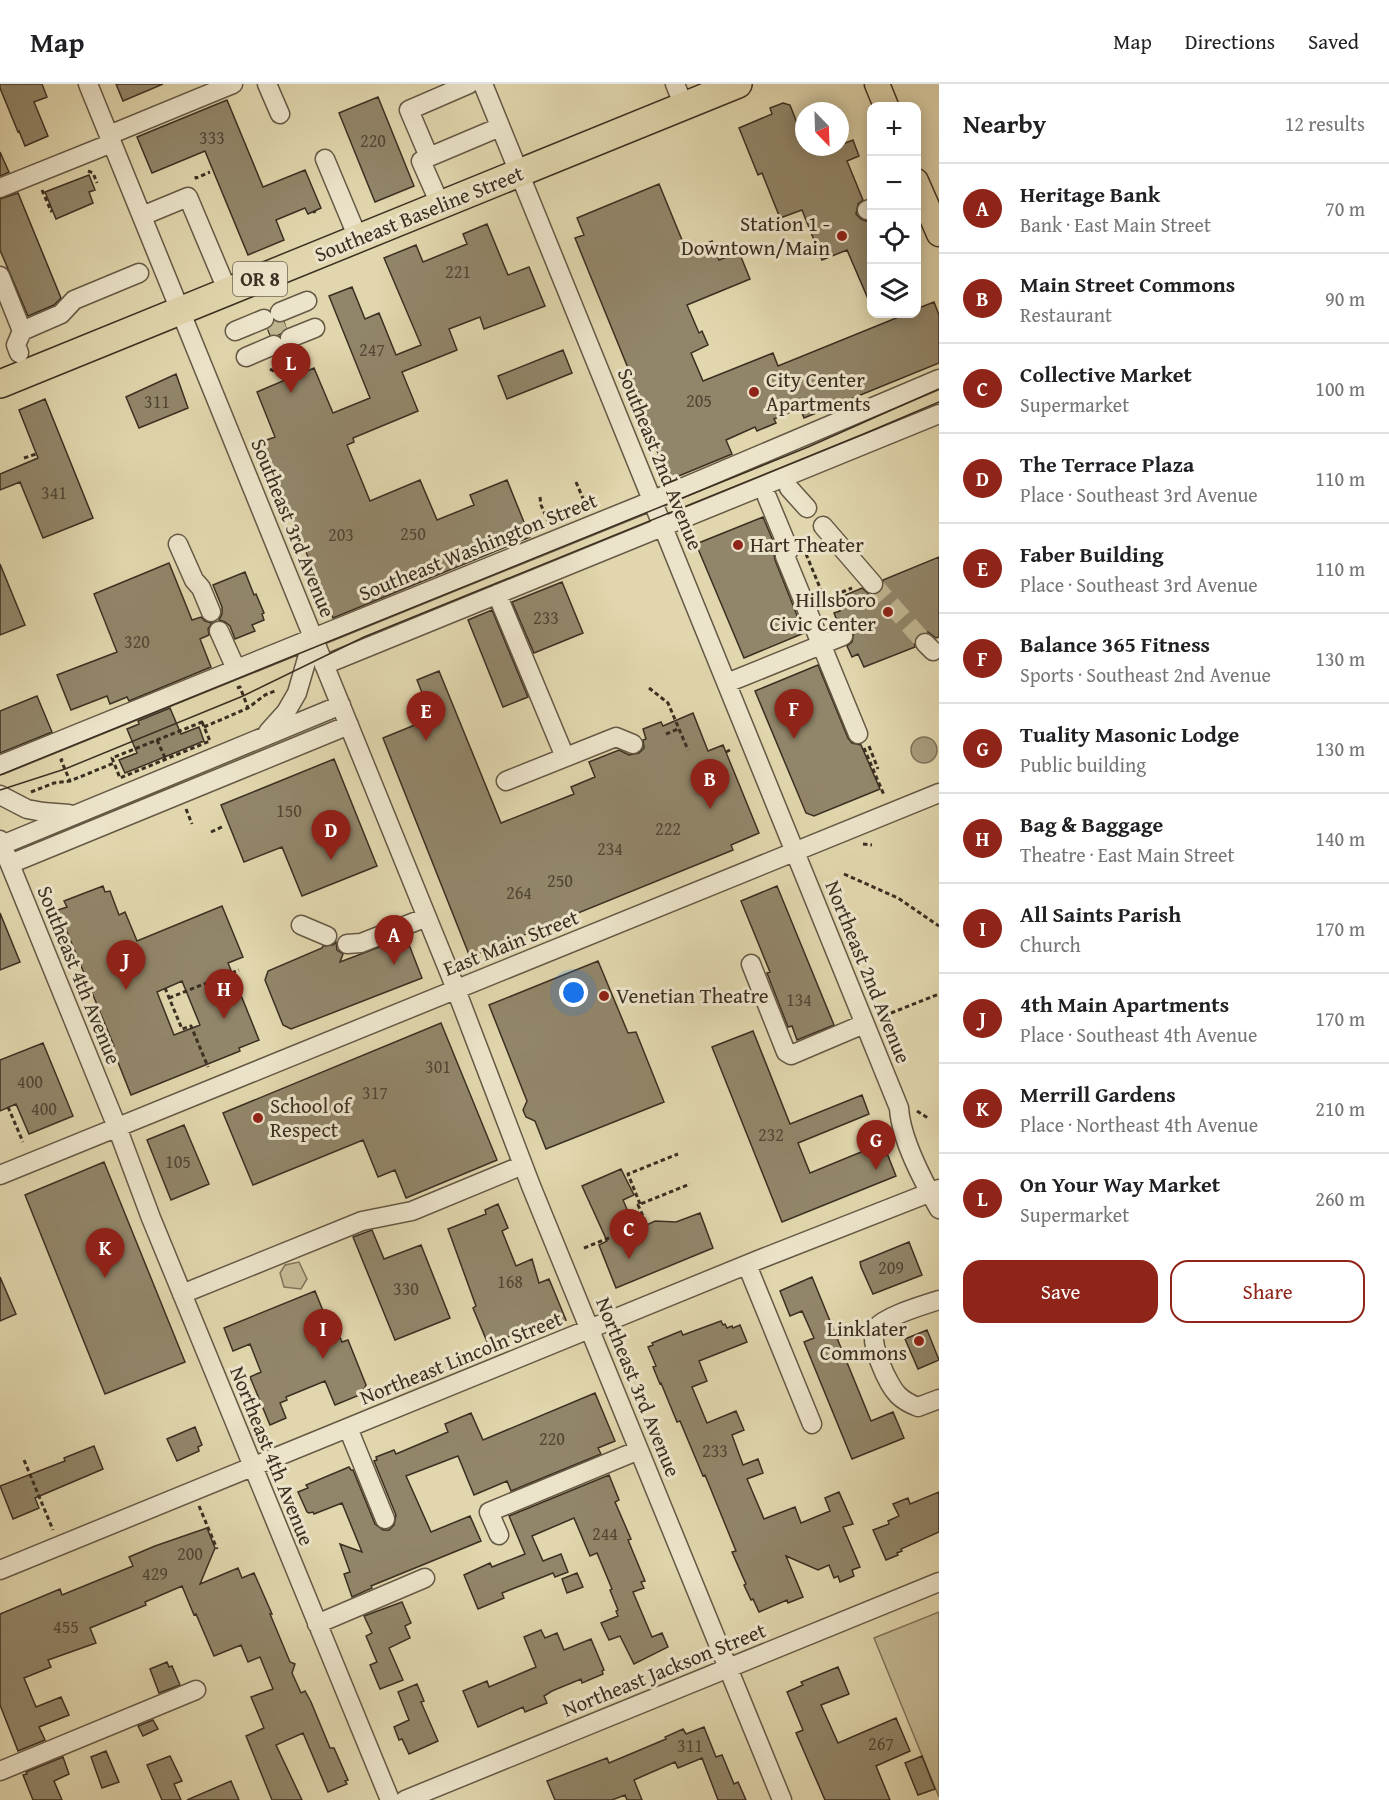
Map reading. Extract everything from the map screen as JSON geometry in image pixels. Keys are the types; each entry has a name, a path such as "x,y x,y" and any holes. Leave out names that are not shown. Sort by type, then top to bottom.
{"highway":[{"name":"Southeast Baseline Street","path":"0,384 519,172 679,95 738,84"}],"main road":[{"path":"877,84 884,102"},
{"path":"921,193 939,238"}],"street":[{"name":"Southeast 3rd Avenue","path":"88,84 456,989"},
{"path":"0,188 233,84"},
{"path":"267,84 280,114"},
{"path":"429,157 409,110 469,84"},
{"name":"Southeast 2nd Avenue","path":"483,84 795,851"},
{"path":"440,204 421,161 500,127"},
{"path":"325,159 358,238"},
{"path":"142,216 188,197 228,292"},
{"path":"19,353 16,345 22,331 61,314 74,300 139,273"},
{"path":"0,276 22,331"},
{"path":"278,337 242,348 278,337 312,319 278,337"},
{"name":"Southeast Washington Street","path":"0,765 238,678 313,638 652,500 939,379"},
{"path":"324,664 939,414"},
{"path":"789,488 807,508"},
{"path":"767,497 789,550 785,556 858,734"},
{"path":"823,526 872,582"},
{"path":"178,544 211,612"},
{"path":"497,594 565,757"},
{"path":"219,631 238,678"},
{"path":"727,683 843,636"},
{"path":"266,735 286,712 297,693 313,638"},
{"path":"1,842 340,705"},
{"path":"10,864 349,725"},
{"path":"506,781 616,737 633,744"},
{"name":"East Main Street","path":"0,1175 939,793"},
{"path":"0,795 27,808 43,812 73,814"},
{"name":"Southeast 4th Avenue","path":"1,842 117,1127"},
{"name":"Northeast 2nd Avenue","path":"795,851 898,1108 900,1125 934,1191 939,1209"},
{"path":"347,944 361,943 427,917"},
{"path":"301,925 327,936"},
{"path":"751,964 786,1052 791,1055 864,1024"},
{"name":"Northeast 3rd Avenue","path":"456,989 589,1330 782,1800"},
{"name":"Northeast 4th Avenue","path":"117,1127 151,1218 390,1800"},
{"path":"182,1294 362,1221 412,1211 523,1165"},
{"name":"Northeast Lincoln Street","path":"0,1570 934,1191"},
{"path":"747,1265 812,1424"},
{"path":"939,1300 909,1309 877,1326 873,1334 873,1345 896,1394 909,1404 918,1407 939,1399"},
{"path":"348,1428 385,1519"},
{"path":"499,1535 489,1512 639,1450"},
{"path":"317,1624 425,1578"},
{"name":"Northeast Jackson Street","path":"405,1800 939,1582"},
{"path":"0,1770 196,1690"}],"path":[{"path":"79,175 89,171 93,173 97,183"},
{"path":"196,176 196,178 210,172"},
{"path":"42,190 52,210"},
{"path":"278,337 281,375"},
{"path":"24,458 36,454"},
{"path":"576,482 590,514"},
{"path":"540,496 541,505 551,530"},
{"path":"823,595 825,599 872,582"},
{"path":"238,678 248,708"},
{"path":"24,795 54,783 70,782 114,763 112,758 202,722 204,727 248,708 265,695 285,687"},
{"path":"648,688 668,703 688,750"},
{"path":"666,734 678,729"},
{"path":"858,734 884,795"},
{"path":"157,740 164,757"},
{"path":"61,760 70,782"},
{"path":"183,802 192,824"},
{"path":"211,832 224,826"},
{"path":"844,874 898,898 939,926"},
{"path":"169,998 239,970"},
{"path":"165,988 182,1029 191,1026 208,1067"},
{"path":"891,1013 939,994"},
{"path":"8,1107 23,1142"},
{"path":"912,1107 928,1118"},
{"path":"584,1248 646,1223 628,1174 678,1154"},
{"path":"640,1204 690,1184"},
{"path":"24,1460 59,1545"},
{"path":"193,1491 217,1549"}],"shaded area":[{"path":"924,737 933,741 937,750 933,759 924,763 915,759 911,750 915,741"},
{"path":"299,1262 307,1279 301,1289 284,1287 280,1273 285,1265"},
{"path":"939,1612 939,1797 874,1638"}],"building":[{"path":"0,84 42,84 47,97 34,102 48,136 25,146"},
{"path":"116,84 163,84 123,101"},
{"path":"378,97 414,186 375,202 339,113"},
{"path":"227,100 263,187 305,170 321,208 308,214 305,208 276,220 284,240 248,255 205,151 152,173 137,137"},
{"path":"783,103 790,105 795,118 795,156 849,156 849,142 853,140 859,156 847,161 863,200 858,204 856,214 867,221 867,296 847,250 822,260 802,210 780,218 762,173 758,175 739,128 772,114 770,108"},
{"path":"0,152 9,172 0,176"},
{"path":"89,175 95,190 89,192 93,203 56,219 45,192"},
{"path":"659,184 687,252 712,241 719,260 739,252 750,279 687,305 699,333 702,331 708,345 691,353 703,381 773,353 778,366 896,318 921,318 921,307 934,302 939,315 939,363 804,418 800,408 774,419 776,423 757,431 755,427 726,440 732,454 669,480 635,397 639,395 575,238 584,235 577,218"},
{"path":"18,193 61,298 54,305 28,316 0,250 0,199"},
{"path":"487,224 508,275 529,267 545,306 484,329 480,317 449,329 457,350 402,372 418,411 353,438 354,442 347,445 370,501 420,480 437,520 474,505 470,495 507,480 530,537 333,618 261,442 275,437 257,392 290,378 278,355 285,348 294,348 303,373 314,368 333,413 370,398 329,296 352,287 365,319 379,313 396,355 421,345 384,258 416,245 423,262 467,244 463,234"},
{"path":"275,322 284,322 286,328 279,335 270,335 268,330"},
{"path":"563,350 572,373 507,399 498,376"},
{"path":"176,374 188,408 139,428 126,397"},
{"path":"45,399 93,518 43,538 20,482 0,490 0,474 38,458 19,410"},
{"path":"763,517 776,548 773,549 775,560 804,633 744,658 696,544"},
{"name":"Hillsboro Civic Center","path":"939,557 939,637 936,638 928,632 922,632 914,640 915,647 864,667 858,654 852,657 847,646 852,642 854,632 844,625 839,626 834,613 840,611 836,599 862,588 869,594 876,595 883,588 883,580"},
{"path":"169,563 192,620 201,617 212,623 208,629 209,635 200,639 211,667 129,701 127,697 110,704 107,696 71,710 57,675 117,652 94,594"},
{"path":"0,564 25,625 0,635"},
{"path":"245,572 264,613 262,614 264,620 252,625 255,631 235,639 230,626 219,620 222,607 213,585"},
{"path":"562,582 583,633 534,653 512,602"},
{"path":"492,610 528,697 503,707 468,620"},
{"path":"818,665 848,738 852,743 861,745 880,789 814,816 806,813 755,691"},
{"path":"439,671 501,823 574,794 571,787 595,777 589,762 619,750 629,755 639,753 644,748 643,740 646,739 643,729 661,722 663,726 693,713 708,751 723,745 759,833 731,845 733,850 470,957 383,738 432,718 417,680"},
{"path":"37,696 52,732 0,753 0,711"},
{"path":"170,708 181,734 199,727 204,741 125,773 119,760 137,753 127,729 139,724 138,721"},
{"path":"334,759 377,866 302,896 282,847 244,862 221,805"},
{"path":"103,886 105,892 110,891 119,915 125,912 137,941 222,906 243,957 228,963 259,1040 239,1048 240,1051 131,1095 112,1047 114,1046 58,910 67,907 64,901","holes":["182,981 200,1025 174,1035 157,992"]},
{"path":"777,886 834,1025 797,1040 792,1026 788,1027 767,973 770,972 741,901"},
{"path":"0,913 20,962 0,970"},
{"path":"406,937 422,978 291,1029 283,1025 265,980 268,971 336,942 337,950 343,954 340,962"},
{"path":"598,961 628,1033 636,1032 664,1102 546,1149 535,1121 526,1117 523,1110 527,1101 489,1005"},
{"path":"441,1023 497,1160 406,1198 395,1170 378,1177 363,1140 253,1185 223,1113"},
{"path":"753,1031 790,1124 862,1095 869,1114 798,1143 810,1173 883,1143 896,1176 782,1222 712,1047"},
{"path":"43,1043 73,1116 29,1134 16,1104 0,1111 0,1060"},
{"path":"184,1125 209,1184 171,1200 147,1140"},
{"path":"104,1162 185,1362 105,1394 25,1195"},
{"path":"621,1169 634,1195 623,1200 636,1230 655,1221 676,1222 700,1213 713,1248 616,1288 599,1245 607,1241 582,1186"},
{"path":"498,1204 508,1228 502,1231 516,1266 532,1259 539,1283 549,1279 566,1320 544,1330 541,1325 488,1344 473,1308 476,1306 448,1229 486,1214 485,1210"},
{"path":"372,1230 384,1259 421,1245 450,1318 395,1340 353,1237"},
{"path":"909,1242 922,1275 873,1294 860,1262"},
{"path":"0,1277 16,1314 0,1321"},
{"path":"812,1277 871,1421 893,1412 904,1438 852,1459 804,1342 814,1338 802,1311 790,1316 780,1291"},
{"path":"315,1291 330,1328 335,1326 342,1342 348,1340 366,1385 362,1394 335,1405 325,1381 286,1397 287,1400 280,1403 286,1418 270,1425 250,1377 261,1372 250,1344 233,1351 224,1328"},
{"path":"721,1321 727,1328 740,1325 747,1342 699,1361 707,1381 692,1387 707,1423 736,1411 744,1430 732,1435 743,1465 758,1459 763,1473 747,1479 764,1519 795,1507 801,1523 830,1511 825,1498 839,1492 853,1524 843,1527 860,1567 852,1570 854,1576 840,1582 838,1576 834,1578 829,1565 818,1570 786,1556 803,1597 788,1603 787,1600 759,1612 744,1585 746,1584 732,1552 736,1551 705,1475 703,1476 680,1421 677,1422 660,1384 648,1347 653,1345 652,1343 681,1331 683,1335"},
{"name":"Linklater Commons","path":"927,1330 939,1360 918,1369 905,1339"},
{"path":"595,1393 615,1441 598,1448 601,1454 511,1491 507,1481 474,1495 458,1456 406,1476 431,1532 470,1516 481,1541 371,1586 372,1588 352,1597 344,1574 350,1572 340,1544 362,1552 342,1503 314,1514 307,1512 298,1492 308,1488 306,1485 349,1467 353,1470 375,1524 383,1530 389,1530 394,1525 396,1515 374,1461 377,1460 376,1457 394,1450 396,1454 448,1432 445,1424 471,1413 483,1440"},
{"path":"195,1427 202,1445 198,1447 199,1451 177,1461 167,1439"},
{"path":"94,1446 103,1469 35,1498 39,1508 13,1519 0,1486 65,1461 64,1458"},
{"path":"609,1475 619,1500 615,1502 631,1539 628,1540 645,1581 641,1582 644,1588 633,1592 652,1637 662,1633 668,1647 634,1664 620,1636 609,1640 601,1623 618,1616 616,1611 618,1610 597,1553 590,1556 574,1518 532,1536 543,1561 561,1554 568,1572 555,1577 553,1573 502,1593 504,1598 478,1609 464,1575 490,1563 492,1567 525,1554 509,1516"},
{"path":"939,1492 939,1532 901,1549 898,1555 886,1560 873,1530 889,1524 888,1521 899,1516 893,1504 908,1498 910,1504"},
{"path":"207,1528 215,1548 200,1584 238,1568 242,1578 254,1573 290,1662 295,1664 292,1673 301,1693 305,1691 311,1702 330,1748 334,1748 348,1780 345,1781 347,1784 328,1792 303,1733 276,1745 302,1800 272,1800 246,1736 264,1728 251,1697 273,1689 260,1657 248,1662 241,1645 214,1656 182,1586 145,1602 146,1605 90,1628 96,1643 48,1660 51,1667 24,1678 36,1707 61,1697 69,1715 39,1727 45,1740 18,1751 0,1705 0,1614 60,1589 62,1595 133,1566 129,1557"},
{"path":"577,1573 583,1587 567,1593 562,1579"},
{"path":"402,1602 411,1623 405,1626 410,1638 389,1648 403,1680 380,1689 370,1665 377,1662 366,1636 372,1633 364,1616"},
{"path":"541,1630 545,1638 557,1633 564,1650 591,1639 604,1670 603,1674 582,1683 581,1679 552,1691 544,1696 547,1703 525,1712 523,1707 478,1727 463,1691 487,1681 489,1687 536,1667 524,1637"},
{"path":"167,1662 169,1667 172,1666 180,1685 159,1693 150,1669"},
{"path":"838,1667 849,1694 821,1705 838,1743 896,1718 910,1751 876,1766 890,1800 825,1800 796,1733 803,1730 787,1692 803,1685 801,1682"},
{"path":"417,1684 424,1701 421,1702 438,1741 409,1754 402,1739 399,1740 394,1727 409,1720 398,1692"},
{"path":"153,1720 158,1729 143,1736 138,1726"},
{"path":"704,1727 716,1757 722,1755 734,1784 738,1782 746,1800 718,1800 702,1758 678,1768 675,1762 634,1780 642,1800 627,1800 625,1795 612,1800 555,1800 547,1781 607,1758 609,1763 666,1739 665,1737 683,1729 686,1734"},
{"path":"106,1751 119,1782 102,1788 91,1757"},
{"path":"170,1756 182,1781 174,1784 181,1800 162,1800 147,1765"},
{"path":"922,1756 935,1789 918,1795 905,1763"},
{"path":"63,1757 69,1774 54,1781 62,1800 33,1800 23,1775"},
{"path":"231,1781 239,1800 187,1800"}],"tunnel":[{"path":"268,329 284,322"},
{"path":"277,353 293,346"},
{"path":"873,584 925,643"}],"tram line":[{"path":"0,775 808,447 939,389"},
{"path":"0,790 65,769 243,696 364,637 939,402"}],"place":[{"name":"Station 1 - Downtown/Main","path":"842,236"},
{"name":"City Center Apartments","path":"754,392"},
{"name":"On Your Way Market","path":"291,393"},
{"name":"Hart Theater","path":"738,545"},
{"name":"Hillsboro Civic Center","path":"888,612"},
{"name":"Balance 365 Fitness","path":"794,739"},
{"name":"Faber Building","path":"426,741"},
{"name":"Main Street Commons","path":"710,809"},
{"name":"The Terrace Plaza","path":"331,860"},
{"name":"Heritage Bank","path":"394,965"},
{"name":"4th Main Apartments","path":"126,990"},
{"name":"Venetian Theatre","path":"604,996"},
{"name":"Bag & Baggage","path":"224,1019"},
{"name":"School of Respect","path":"258,1118"},
{"name":"Tuality Masonic Lodge","path":"876,1170"},
{"name":"Collective Market","path":"629,1259"},
{"name":"Merrill Gardens","path":"105,1278"},
{"name":"Linklater Commons","path":"919,1341"},
{"name":"All Saints Parish","path":"323,1359"}]}
